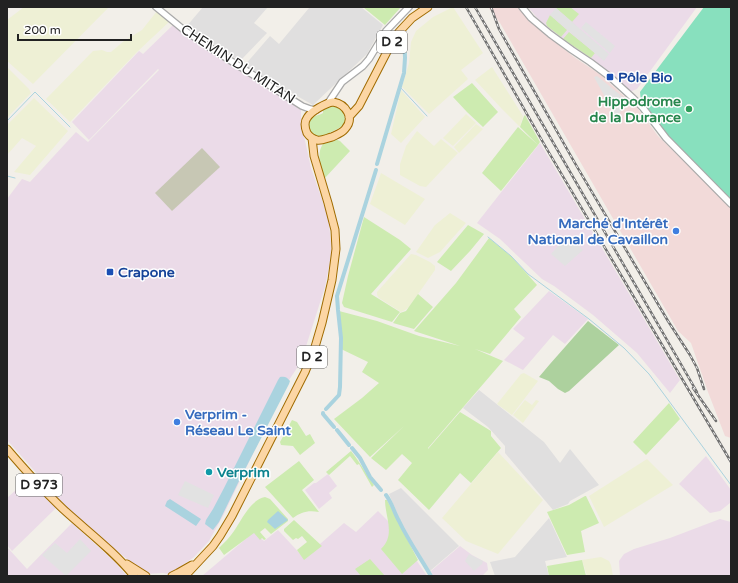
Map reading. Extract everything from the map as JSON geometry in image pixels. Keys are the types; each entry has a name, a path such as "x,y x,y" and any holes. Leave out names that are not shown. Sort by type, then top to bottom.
{"main road":[{"name":"D 2","path":"349,117 359,106 391,44 412,18 428,7"},
{"name":"D 2","path":"343,106 352,108 357,104 368,88"},
{"path":"328,102 333,102 343,106 349,117 347,127 342,132 321,140 312,138 307,132 305,126 307,117 328,102"},
{"name":"D 2","path":"185,576 220,536 232,516 305,372 321,329 332,280 336,249 333,220 315,161 312,138"},
{"path":"315,161 321,140"},
{"name":"D 973","path":"7,448 28,473 62,508 117,557 146,576"},
{"name":"D 973","path":"117,557 134,576"},
{"name":"D 2","path":"172,576 200,559"}],"street":[{"name":"CHEMIN DU MITAN","path":"156,7 204,44 302,106 317,110"},
{"path":"328,102 342,82 363,66 386,31 409,7"},
{"path":"522,7 531,18 550,34 610,77 644,108 666,138 731,204"},
{"path":"336,90 337,96 343,106"},
{"name":"CHEMIN DU MITAN","path":"302,106 305,109 307,117"}],"shaded area":[{"path":"24,7 109,7 33,84 7,61 7,20"},
{"path":"203,7 268,7 254,23 267,33 240,61 186,27"},
{"path":"307,7 361,7 383,25 367,54 313,105 244,66 270,36 279,44 309,8"},
{"path":"453,7 483,53 461,70 468,79 429,114 402,87 409,63 411,42 416,31 433,17"},
{"name":"Marché d'Intérêt National de Cavaillon","path":"488,7 518,7 529,21 574,57 601,75 638,109 658,136 731,207 731,438 725,436 691,343 678,331 500,23"},
{"path":"528,7 697,7 637,89 629,91 600,66 562,40 539,20"},
{"path":"556,8 609,54 604,61 550,15"},
{"path":"157,11 170,21 137,52 70,122 46,99 93,51 102,50 111,52 124,41 142,30"},
{"path":"586,22 615,46 610,53 581,28"},
{"path":"173,25 301,110 301,122 311,168 328,217 332,250 325,287 301,362 287,383 223,516 209,541 194,557 173,572 168,574 146,574 80,522 7,440 7,199 22,179 30,182 76,132 88,142 159,70 158,69 89,140 72,122 139,51 143,54"},
{"path":"7,67 29,89 31,93 7,118"},
{"path":"492,67 523,116 520,127 475,80"},
{"path":"597,76 623,97 628,103 616,117 594,77"},
{"path":"401,90 425,117 401,143 391,134"},
{"path":"34,98 68,131 30,175 14,172 36,146 22,138 7,155 7,125"},
{"path":"466,114 476,123 453,146 443,138"},
{"path":"476,124 483,129 459,153 454,147"},
{"path":"417,131 434,146 441,139 458,153 426,187 420,186 400,175 400,164 406,146"},
{"path":"540,143 680,380 670,393 637,353 593,315 554,286 542,279 500,239 477,223"},
{"path":"202,148 220,167 172,211 155,193"},
{"path":"381,173 425,199 405,225 370,204"},
{"path":"450,213 466,223 440,252 428,258 416,252 435,225"},
{"path":"568,235 583,250 565,266 551,254"},
{"path":"411,254 430,262 435,266 435,270 409,307 401,312 379,298 377,292"},
{"path":"549,291 588,319 565,344 553,335 523,370 504,360 525,338 513,329"},
{"path":"524,373 538,381 512,415 497,404 521,374"},
{"path":"479,390 544,442 560,463 570,449 599,485 570,501 568,504 553,510 505,453 505,446 488,427 463,408"},
{"path":"525,400 532,405 536,400 539,401 523,423 513,415"},
{"path":"498,452 543,500 498,554 466,541 442,518"},
{"path":"706,456 731,490 730,503 720,511 710,513 679,484"},
{"path":"647,459 673,485 604,527 589,496"},
{"path":"328,474 337,486 329,493 332,498 319,509 305,490"},
{"path":"27,480 56,508 12,551 7,545 7,498"},
{"path":"185,481 214,495 208,508 178,495"},
{"path":"401,488 459,546 430,571 399,518 389,494"},
{"path":"378,511 394,527 427,576 202,576 254,532 264,541 278,530 304,558 344,523 356,532"},
{"path":"549,518 567,557 545,561 549,576 495,576 490,562 515,557"},
{"path":"720,519 731,522 731,576 620,576 619,561 624,554 634,549 670,538"},
{"path":"72,523 115,562 127,576 7,576 7,547 27,569"},
{"path":"80,539 91,551 66,576 42,555 55,543 67,553"},
{"path":"460,546 472,555 487,563 488,570 482,576 433,576 431,571"},
{"path":"469,554 483,561 482,564 474,571 465,561"},
{"path":"601,557 609,561 613,576 587,576 582,560"}],"green space":[{"path":"363,7 401,7 385,25"},
{"path":"570,7 579,14 572,22 556,8"},
{"name":"Hippodrome de la Durance","path":"704,7 731,7 731,200 667,136 641,101 640,92"},
{"path":"550,15 567,30 561,37 547,26 546,23"},
{"path":"569,32 595,53 591,58 563,39"},
{"path":"472,83 498,112 483,127 453,97"},
{"path":"333,106 343,111 345,121 339,128 324,136 315,136 311,132 309,126 311,118 323,113 323,110 327,107"},
{"path":"525,115 540,142 538,145 520,127"},
{"path":"518,127 538,145 501,191 482,173"},
{"path":"335,139 340,141 350,151 324,179 319,156 321,148 326,142"},
{"path":"364,217 400,240 411,249 371,294 400,312 392,322 344,307 342,303"},
{"path":"468,225 484,234 451,271 437,262"},
{"path":"489,238 511,256 537,285 514,309 521,317 490,354 475,349 503,361 428,449 460,412 491,431 491,436 501,448 471,483 460,473 429,510 398,480 412,463 402,454 386,470 371,458 404,426 370,457 334,419 379,383 362,372 368,362 341,349 339,311 377,321 419,336 460,346 414,331 456,283"},
{"path":"418,294 433,307 414,329 393,323 400,313 406,311"},
{"path":"588,321 619,345 565,393 549,381 539,377"},
{"path":"669,403 680,419 646,455 633,442"},
{"path":"292,420 297,422 306,436 310,434 315,443 300,455 293,446 281,445 280,442"},
{"path":"351,451 374,485 372,487 359,464 357,465 350,456 329,475 326,472"},
{"path":"299,461 314,480 302,490 319,512 305,512 293,518 265,487"},
{"path":"585,496 599,523 581,531 585,552 567,555 547,512 569,505"},
{"path":"265,497 270,499 288,519 288,521 271,534 265,528 260,532 266,539 264,540 262,538 260,540 254,533 224,555 219,548 227,540 251,506 255,502"},
{"path":"385,500 387,500 418,560 402,574 381,549 388,538 389,532"},
{"path":"294,520 322,546 304,560 297,550 307,542 302,536 293,540 284,531 284,529"},
{"path":"370,559 385,576 361,576 355,569"},
{"path":"582,560 586,576 549,576 547,566"}],"water":[{"path":"280,377 287,378 290,381 289,384 219,522 213,530 205,524 206,520 224,488"},
{"path":"170,499 201,519 196,526 165,506 167,501"},
{"path":"278,511 288,520 275,529 267,522"}],"waterway":[{"path":"377,164 404,73 404,33"},
{"path":"400,87 427,116"},
{"path":"7,121 35,92 70,127"},
{"path":"326,409 339,395 340,387 341,338 337,296 376,170"},
{"path":"7,176 15,178"},
{"path":"488,237 511,256 528,274 589,319 624,348 649,374 731,485"},
{"path":"323,413 334,427"},
{"path":"337,430 349,445"},
{"path":"352,448 360,458 370,477 381,490"},
{"path":"386,495 406,535 431,576"}],"railway":[{"path":"466,7 548,151 731,462"},
{"path":"475,7 697,392"},
{"path":"491,7 499,29 576,165 668,321 690,355 697,368 704,389"},
{"path":"693,388 716,421"}],"place":[{"name":"Pôle Bio","path":"610,77"},
{"name":"Hippodrome de la Durance","path":"689,109"},
{"name":"Marché d'Intérêt National de Cavaillon","path":"676,231"},
{"name":"Crapone","path":"110,272"},
{"name":"Verprim - Réseau Le Saint","path":"177,422"},
{"name":"Verprim","path":"209,472"}]}
